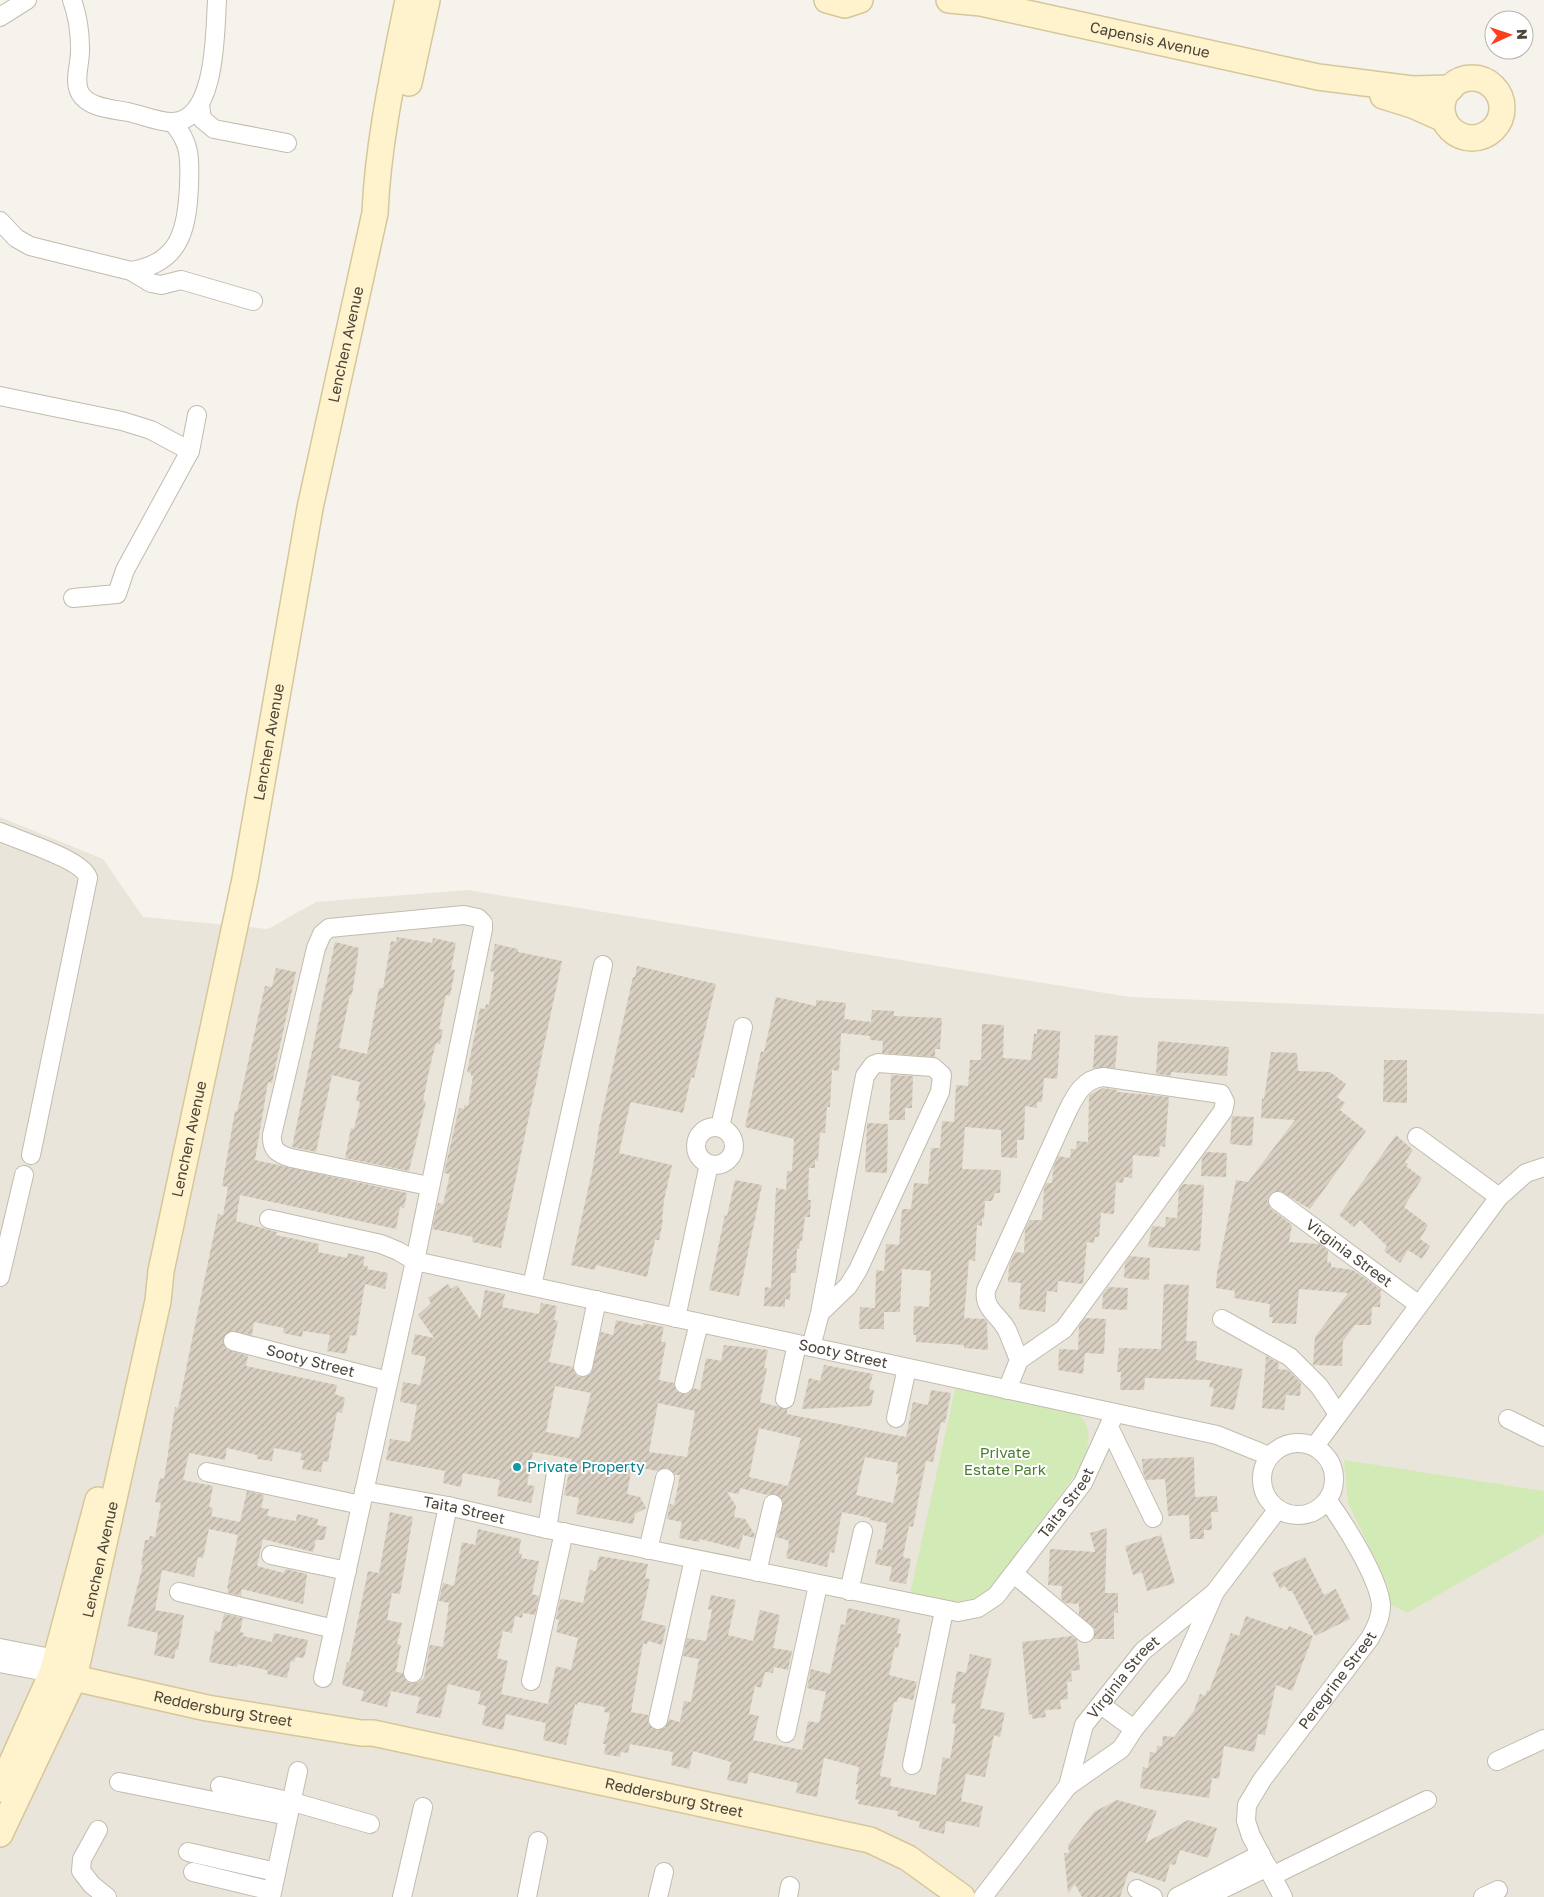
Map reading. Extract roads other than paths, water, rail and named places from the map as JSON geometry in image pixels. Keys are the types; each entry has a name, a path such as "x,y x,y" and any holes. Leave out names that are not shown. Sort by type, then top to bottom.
{"main road":[{"name":"Lenchen Avenue","path":"375,213 376,181 408,0"},
{"name":"Lenchen Avenue","path":"0,1834 65,1668 150,1336 161,1271 245,879 310,508 375,213 388,182 427,0"},
{"path":"827,0 845,5 860,0"},
{"name":"Capensis Avenue","path":"949,0 976,2 1318,77 1412,105 1444,119"},
{"name":"Capensis Avenue","path":"1318,77 1412,88 1451,88"},
{"path":"1465,80 1485,82 1497,92 1501,101 1502,112 1493,130 1476,138 1458,135 1450,129 1444,119 1443,103 1451,88 1465,80"},
{"name":"Lenchen Avenue","path":"0,1789 65,1668"},
{"name":"Reddersburg Street","path":"65,1668 207,1708 361,1733 373,1733 870,1840 908,1858 962,1897"}],"street":[{"path":"0,11 9,0"},
{"path":"0,17 27,0"},
{"path":"72,0 75,9 80,49 77,84 83,98 98,106 172,122 190,114 200,105 212,72 217,0"},
{"path":"200,105 202,119 214,129 287,143"},
{"path":"131,271 152,266 169,254 182,237 188,210 190,153 187,142 172,122"},
{"path":"190,153 195,139 214,129"},
{"path":"0,221 16,238 30,246 131,271 151,284 161,285 180,280 253,301"},
{"path":"169,254 172,269 180,280"},
{"path":"0,396 122,421 151,430 190,451"},
{"path":"73,598 117,594 125,570 190,451 197,415"},
{"path":"0,832 76,863 87,872 88,878 31,1155"},
{"path":"323,1678 415,1261 429,1186 482,940 483,923 478,918 464,915 329,928 322,934 316,948 272,1135 273,1148 278,1153 291,1158 429,1186"},
{"path":"532,1286 603,965"},
{"path":"720,1127 743,1027"},
{"path":"785,1399 804,1346 820,1313 865,1076 873,1065 878,1063 933,1067 942,1075 942,1086 852,1280 820,1313"},
{"path":"1007,1390 1019,1360 1064,1329 1223,1112 1225,1102 1221,1094 1103,1077 1090,1080 1080,1090 1067,1112 986,1290 985,1299 988,1307 1006,1328 1019,1360"},
{"path":"713,1127 720,1127 726,1130 733,1141 732,1154 722,1163 709,1164 699,1156 696,1144 701,1132 713,1127"},
{"path":"1417,1138 1499,1198"},
{"path":"676,1318 709,1164"},
{"path":"1315,1446 1499,1198 1526,1173 1544,1167"},
{"path":"0,1277 6,1226 24,1175"},
{"name":"Virginia Street","path":"1278,1201 1423,1300"},
{"name":"Sooty Street","path":"268,1219 381,1244 415,1261 1007,1390 1112,1420 1226,1437 1269,1456"},
{"name":"Virginia Street","path":"1327,1222 1423,1300"},
{"path":"583,1367 596,1300"},
{"path":"1222,1319 1290,1357 1319,1386 1338,1414"},
{"path":"684,1384 699,1323"},
{"name":"Sooty Street","path":"233,1341 388,1381"},
{"path":"896,1418 908,1368"},
{"path":"1508,1419 1544,1437"},
{"path":"1112,1420 1153,1518"},
{"name":"Taita Street","path":"363,1498 448,1506 556,1531 944,1611 968,1611 988,1604 996,1596 1083,1483 1112,1420"},
{"path":"1303,1442 1315,1446 1326,1454 1332,1464 1335,1477 1333,1490 1328,1501 1307,1515 1294,1515 1278,1509 1265,1494 1262,1481 1263,1468 1269,1456 1279,1448 1290,1443 1303,1442"},
{"path":"207,1472 363,1498"},
{"path":"532,1681 556,1531 556,1473"},
{"path":"648,1550 665,1478"},
{"name":"Peregrine Street","path":"1283,1897 1251,1836 1246,1821 1247,1805 1252,1793 1370,1638 1380,1614 1379,1595 1375,1584 1349,1530 1328,1501"},
{"path":"757,1572 773,1504"},
{"path":"413,1673 448,1506"},
{"name":"Virginia Street","path":"1068,1786 1084,1724 1143,1651 1215,1592 1278,1509"},
{"path":"849,1591 863,1531"},
{"path":"271,1555 346,1571"},
{"path":"658,1720 694,1559"},
{"path":"1014,1574 1084,1633"},
{"path":"786,1734 818,1585"},
{"path":"179,1592 334,1629"},
{"name":"Virginia Street","path":"983,1897 1068,1786 1121,1749 1134,1729 1184,1666 1215,1592"},
{"path":"912,1765 944,1611"},
{"path":"0,1648 65,1668"},
{"path":"0,1663 65,1668"},
{"path":"1101,1705 1134,1729"},
{"path":"1497,1761 1544,1740"},
{"path":"194,1872 272,1894 298,1770"},
{"path":"120,1782 290,1809 370,1824"},
{"path":"220,1786 290,1809"},
{"path":"1178,1897 1267,1866 1427,1800"},
{"path":"402,1897 424,1807"},
{"path":"98,1830 82,1859 81,1871 92,1885 107,1897"},
{"path":"527,1897 538,1841"},
{"path":"188,1852 276,1872"},
{"path":"1206,1897 1267,1866"},
{"path":"658,1897 664,1872"},
{"path":"1137,1890 1153,1897"}],"place":[{"name":"Private Property","path":"517,1467"}],"park label":[{"name":"Private Estate Park","path":"1005,1462"}]}
